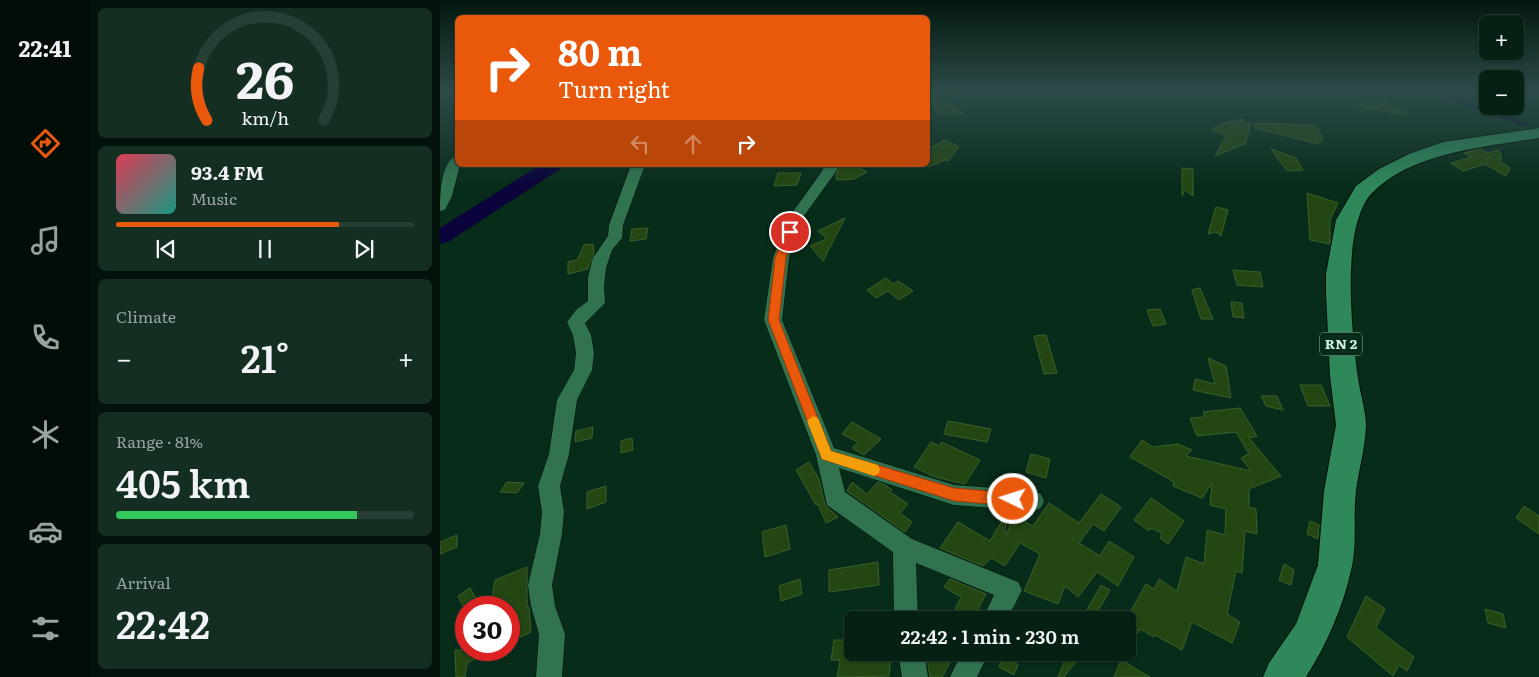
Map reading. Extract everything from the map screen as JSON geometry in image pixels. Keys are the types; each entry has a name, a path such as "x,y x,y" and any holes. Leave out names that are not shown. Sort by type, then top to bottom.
{"main road":[{"name":"RN 2","path":"1283,677 1310,635 1336,565 1340,491 1351,424 1344,376 1338,292 1338,274 1347,220 1363,190 1386,173 1416,158 1443,148 1539,133"}],"street":[{"path":"440,207 455,162"},
{"path":"549,677 552,634 543,606 540,585 551,534 553,512 548,486 559,454 567,400 583,370 585,352 582,335 576,322 582,314 597,303 595,296 601,254 608,242 615,238 616,225 637,167"},
{"path":"830,167 830,170 794,220 780,258 773,320 826,455 836,498 904,547 1010,590 999,611"},
{"path":"826,455 954,495 1033,501"},
{"path":"904,547 906,611"},
{"path":"913,661 915,677"},
{"path":"964,677 972,661"}],"building":[{"path":"1224,123 1251,123 1245,144 1215,156 1226,136 1211,129"},
{"path":"1255,123 1315,125 1323,139 1318,144 1254,128"},
{"path":"945,140 959,147 948,161 945,160 930,166 930,148"},
{"path":"1271,149 1296,158 1303,170 1287,171"},
{"path":"1481,149 1487,153 1499,150 1502,159 1498,160 1510,168 1506,176 1485,164 1463,171 1451,163 1472,157 1464,153"},
{"path":"838,167 858,167 867,172 854,179 837,180 836,175"},
{"path":"1182,168 1193,169 1193,196 1185,190 1182,196"},
{"path":"778,173 801,173 797,185 774,186"},
{"path":"1307,193 1338,203 1330,220 1330,244 1310,240"},
{"path":"1216,207 1228,210 1221,236 1216,232 1208,234"},
{"path":"845,218 823,261 810,246 827,239 818,231"},
{"path":"648,228 646,239 630,241 632,229"},
{"path":"593,244 594,254 588,269 568,274 568,262 577,260 584,245"},
{"path":"1233,270 1260,272 1263,287 1237,285"},
{"path":"886,278 893,284 898,281 913,291 899,300 888,291 876,298 867,290"},
{"path":"1200,288 1213,319 1201,319 1192,290"},
{"path":"1231,302 1242,303 1244,318 1233,317"},
{"path":"1160,309 1166,324 1153,326 1147,310"},
{"path":"1046,335 1057,373 1044,374 1034,336"},
{"path":"1208,358 1226,366 1231,398 1193,390 1195,379 1215,384"},
{"path":"1300,385 1321,385 1330,406 1308,406"},
{"path":"1261,396 1277,396 1283,410 1266,406"},
{"path":"1240,408 1257,436 1249,438 1281,476 1249,489 1249,507 1256,509 1257,534 1245,531 1242,573 1236,571 1227,614 1240,622 1232,643 1192,622 1182,650 1140,629 1138,633 1136,632 1136,611 1131,611 1146,584 1154,589 1159,579 1177,591 1186,557 1204,564 1207,530 1225,535 1226,509 1210,505 1212,483 1202,498 1173,486 1174,482 1130,457 1142,440 1153,447 1178,444 1192,450 1186,456 1251,471 1241,458 1249,454 1236,432 1197,436 1190,418 1205,417 1203,412"},
{"path":"948,421 991,429 987,442 944,434"},
{"path":"852,422 881,439 864,455 852,448 858,442 842,434"},
{"path":"593,427 592,438 575,442 576,431"},
{"path":"632,438 633,450 621,453 621,441"},
{"path":"931,442 940,446 941,442 980,460 965,484 935,477 914,467"},
{"path":"1031,454 1050,459 1046,478 1026,472"},
{"path":"809,462 819,479 825,505 838,517 826,523 818,504 816,505 796,470"},
{"path":"507,482 524,483 517,493 500,492"},
{"path":"852,482 867,494 878,482 892,490 890,492 908,504 900,513 912,522 905,532 847,491"},
{"path":"606,486 606,502 587,509 587,492"},
{"path":"1101,494 1121,507 1104,531 1093,524 1079,543 1100,556 1109,541 1134,557 1118,586 1097,572 1078,597 1065,586 1058,604 1024,591 1040,554 1020,543 1005,566 991,558 983,566 940,548 958,522 990,541 1006,514 1005,533 1007,534 1013,515 1033,526 1049,503 1079,523"},
{"path":"1151,498 1184,521 1168,544 1160,538 1162,533 1151,528 1149,531 1134,520"},
{"path":"1524,506 1539,516 1539,534 1516,518"},
{"path":"1310,521 1319,525 1318,539 1307,534"},
{"path":"786,525 790,549 765,557 762,532"},
{"path":"457,535 457,547 440,554 440,542"},
{"path":"878,562 879,585 829,592 829,570"},
{"path":"1284,564 1294,570 1291,585 1279,580"},
{"path":"527,567 527,608 529,607 531,632 520,638 520,596 492,596 495,580"},
{"path":"800,579 802,594 781,601 779,586"},
{"path":"950,579 986,594 978,609 982,611 954,611 961,597 944,587"},
{"path":"1101,585 1110,590 1098,611 1086,611"},
{"path":"470,588 475,596 458,596"},
{"path":"1366,596 1385,609 1376,628 1414,657 1407,671 1399,665 1393,676 1347,637"},
{"path":"1485,609 1503,614 1506,628 1488,623"},
{"path":"834,640 844,640 844,661 890,661 889,676 837,677 840,660 831,660"},
{"path":"455,661 471,661 467,663 465,677 456,677"},
{"path":"927,661 951,661 942,677 930,677"},
{"path":"1001,661 1012,661 1018,664 1014,675 999,667"},
{"path":"1065,661 1076,661 1064,677 1058,677"},
{"path":"1121,661 1123,661 1150,677 1114,677"}],"waterway":[{"path":"1521,123 1525,124"},
{"path":"440,237 550,167"}],"slow traffic":[{"path":"813,421 826,455 874,470"}],"route":[{"path":"790,232 780,258 773,320 826,455 954,495 1013,499"}]}
